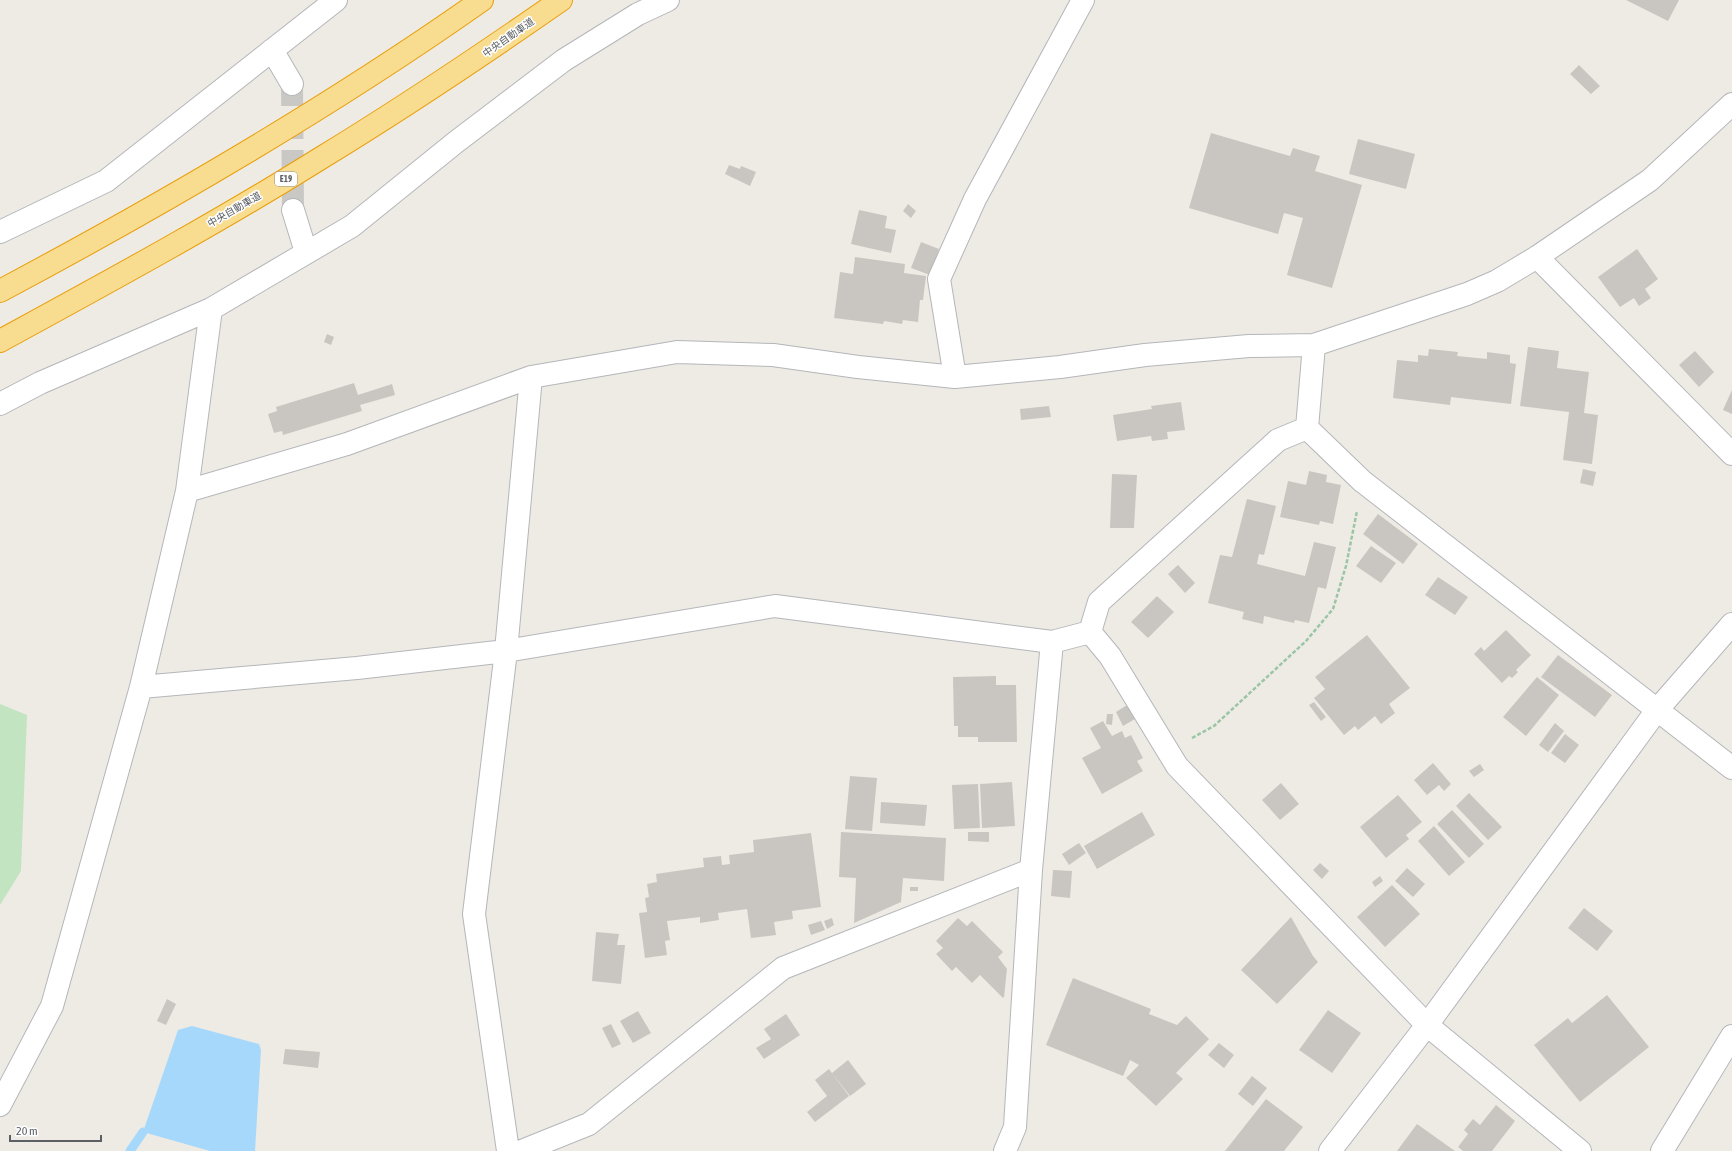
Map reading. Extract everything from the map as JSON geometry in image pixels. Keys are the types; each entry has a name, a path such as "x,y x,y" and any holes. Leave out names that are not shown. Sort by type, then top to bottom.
{"highway":[{"path":"0,291 100,238 302,118 482,0"},
{"name":"中央自動車道","path":"0,341 125,273 320,159 483,54 561,0"}],"street":[{"path":"0,232 106,181 336,0"},
{"path":"0,404 40,384 211,309 352,226 456,142 564,60 638,14 668,0"},
{"path":"955,377 939,279 975,199 1083,0"},
{"path":"272,50 292,84"},
{"path":"188,491 347,444 532,377 677,352 773,355 858,367 955,377 1060,367 1153,354 1249,346 1314,345 1467,294 1497,281 1650,180 1732,104"},
{"path":"293,210 306,252"},
{"path":"1536,256 1732,454"},
{"path":"0,1105 52,1006 141,687 188,491 211,309"},
{"path":"1306,428 1314,345"},
{"path":"508,1151 474,914 506,651 532,377"},
{"path":"1306,428 1362,481 1732,768"},
{"path":"1090,632 1099,602 1278,440 1306,428"},
{"path":"141,687 357,668 506,651 775,606 1052,642 1090,632"},
{"path":"1330,1151 1427,1025 1657,710 1732,624"},
{"path":"1090,632 1110,656 1177,766 1427,1025 1580,1151"},
{"path":"1005,1151 1015,1127 1031,870 1052,642"},
{"path":"522,1151 589,1124 782,968 1031,870"},
{"path":"1662,1151 1732,1036"}],"path":[{"path":"1169,752 1214,726 1306,641 1332,609 1346,566 1362,481"}],"green space":[{"path":"0,704 27,715 21,871 0,905"}],"water":[{"path":"192,1026 259,1044 261,1050 255,1151 210,1151 143,1132 178,1030"}],"building":[{"path":"1626,0 1679,0 1668,21"},
{"path":"1579,65 1600,86 1591,94 1570,74"},
{"path":"1211,133 1290,156 1293,148 1320,156 1315,171 1362,185 1332,288 1287,275 1303,218 1284,213 1278,234 1189,208"},
{"path":"1358,139 1415,154 1406,189 1349,174"},
{"path":"729,165 740,169 741,166 756,172 750,186 725,174"},
{"path":"908,204 916,211 911,218 903,211"},
{"path":"859,210 887,216 885,228 896,230 891,253 851,244"},
{"path":"921,242 939,249 930,275 911,268"},
{"path":"1637,249 1658,279 1645,289 1651,298 1639,306 1634,298 1620,307 1598,277"},
{"path":"855,257 905,264 904,273 926,276 923,300 920,300 918,322 903,320 902,324 884,321 883,324 834,318 840,272 853,274"},
{"path":"327,334 334,337 331,345 324,342"},
{"path":"1528,347 1559,351 1557,368 1589,372 1584,413 1598,415 1592,464 1563,460 1569,412 1520,406"},
{"path":"1429,349 1458,352 1457,356 1487,359 1487,352 1510,355 1510,363 1516,364 1511,404 1451,397 1450,405 1393,398 1397,360 1418,362 1418,355 1428,356"},
{"path":"1695,351 1714,372 1699,387 1679,365"},
{"path":"354,383 358,395 392,384 395,395 360,405 362,411 283,435 282,431 274,433 268,414 277,411 276,407"},
{"path":"1732,390 1732,414 1723,410"},
{"path":"1181,402 1185,430 1167,432 1168,439 1152,441 1151,436 1117,441 1113,415 1152,409 1151,406"},
{"path":"1049,406 1051,417 1021,420 1020,409"},
{"path":"1583,469 1596,472 1593,486 1580,483"},
{"path":"1309,471 1327,475 1326,482 1341,485 1333,524 1320,521 1319,525 1280,517 1288,481 1306,485"},
{"path":"1112,474 1137,475 1134,528 1110,528"},
{"path":"1247,499 1276,506 1264,555 1259,554 1257,564 1305,576 1314,542 1336,547 1326,589 1318,587 1309,623 1295,620 1294,623 1264,616 1263,624 1242,619 1244,612 1208,603 1220,555 1232,557"},
{"path":"1378,514 1418,544 1403,564 1363,534"},
{"path":"1371,546 1396,563 1381,583 1356,566"},
{"path":"1178,565 1195,583 1185,593 1168,574"},
{"path":"1438,577 1468,597 1455,615 1425,595"},
{"path":"1157,596 1174,612 1148,638 1131,622"},
{"path":"1506,630 1531,655 1516,670 1518,672 1512,678 1509,676 1502,683 1474,654 1481,647 1484,651"},
{"path":"1367,635 1410,688 1389,704 1395,713 1381,724 1375,716 1358,730 1355,726 1344,735 1314,698 1325,689 1315,677"},
{"path":"1558,655 1612,695 1595,717 1541,677"},
{"path":"996,676 996,685 1016,685 1017,742 978,742 978,737 958,737 958,726 954,726 953,677"},
{"path":"1537,677 1559,695 1526,736 1503,717"},
{"path":"1314,702 1326,717 1321,721 1309,705"},
{"path":"1127,705 1135,719 1123,726 1116,712"},
{"path":"1107,714 1113,714 1112,725 1106,724"},
{"path":"1103,721 1112,736 1122,731 1125,738 1131,735 1143,758 1137,761 1143,771 1102,794 1082,758 1101,748 1090,728"},
{"path":"1555,723 1564,731 1548,752 1539,745"},
{"path":"1565,734 1579,745 1565,763 1551,753"},
{"path":"1433,763 1451,784 1444,791 1439,785 1427,795 1414,780"},
{"path":"1480,764 1484,770 1474,777 1469,771"},
{"path":"850,776 877,778 872,831 845,829"},
{"path":"1012,782 1015,826 982,828 980,784"},
{"path":"1281,783 1299,804 1280,820 1262,800"},
{"path":"978,784 980,828 954,829 952,785"},
{"path":"1469,793 1502,827 1488,840 1456,806"},
{"path":"1398,795 1422,822 1406,835 1409,839 1386,858 1360,827"},
{"path":"881,802 927,805 925,826 880,823"},
{"path":"1452,810 1484,844 1469,858 1437,824"},
{"path":"1142,812 1155,835 1097,869 1084,846"},
{"path":"1434,826 1465,862 1449,876 1418,841"},
{"path":"841,832 946,838 944,881 903,878 901,902 854,923 856,878 839,877"},
{"path":"968,832 989,832 989,842 968,841"},
{"path":"811,833 821,907 792,911 793,919 774,922 776,935 751,938 747,909 718,913 719,920 700,923 700,917 667,921 670,940 665,941 667,955 645,958 639,913 647,912 645,898 649,897 647,884 657,882 656,874 704,867 703,858 721,856 722,865 730,864 729,855 754,852 753,840"},
{"path":"1079,843 1086,853 1069,865 1062,854"},
{"path":"1320,863 1329,871 1322,879 1313,870"},
{"path":"1407,868 1425,884 1413,897 1395,881"},
{"path":"1053,870 1072,871 1070,898 1051,896"},
{"path":"1380,876 1383,881 1375,887 1372,882"},
{"path":"1392,885 1420,914 1385,947 1357,917"},
{"path":"910,887 918,887 918,891 910,891"},
{"path":"1584,908 1613,931 1597,951 1568,928"},
{"path":"1291,917 1313,956 1318,962 1277,1004 1241,970"},
{"path":"832,918 834,925 827,929 824,921"},
{"path":"958,918 967,926 972,921 1003,952 998,957 1007,969 1003,998 980,975 972,983 956,967 952,971 936,954 943,948 936,941"},
{"path":"821,921 825,930 811,935 808,925"},
{"path":"596,932 619,934 617,945 625,945 621,984 592,981"},
{"path":"1073,978 1151,1009 1149,1014 1177,1025 1186,1016 1209,1039 1176,1073 1183,1079 1156,1106 1126,1078 1139,1065 1130,1060 1123,1076 1046,1045"},
{"path":"1607,995 1649,1047 1580,1102 1534,1045 1568,1018 1572,1023"},
{"path":"167,999 176,1004 166,1025 157,1021"},
{"path":"1328,1010 1361,1033 1332,1073 1299,1050"},
{"path":"638,1011 651,1033 633,1043 620,1021"},
{"path":"786,1014 800,1035 764,1059 756,1048 771,1039 764,1029"},
{"path":"611,1024 621,1044 612,1048 602,1028"},
{"path":"1219,1043 1234,1055 1224,1068 1208,1055"},
{"path":"285,1049 320,1052 318,1068 283,1064"},
{"path":"848,1060 866,1084 850,1096 832,1073"},
{"path":"829,1069 849,1096 815,1122 807,1112 827,1096 815,1080"},
{"path":"1252,1076 1267,1088 1253,1106 1238,1094"},
{"path":"1266,1099 1303,1127 1284,1151 1225,1151"},
{"path":"1496,1105 1515,1121 1492,1151 1463,1151 1458,1147 1468,1134 1464,1130 1473,1119 1480,1125"},
{"path":"1417,1124 1455,1151 1397,1151"}],"waterway":[{"path":"130,1151 143,1132"}],"tunnel":[{"path":"292,84 293,210"}]}
